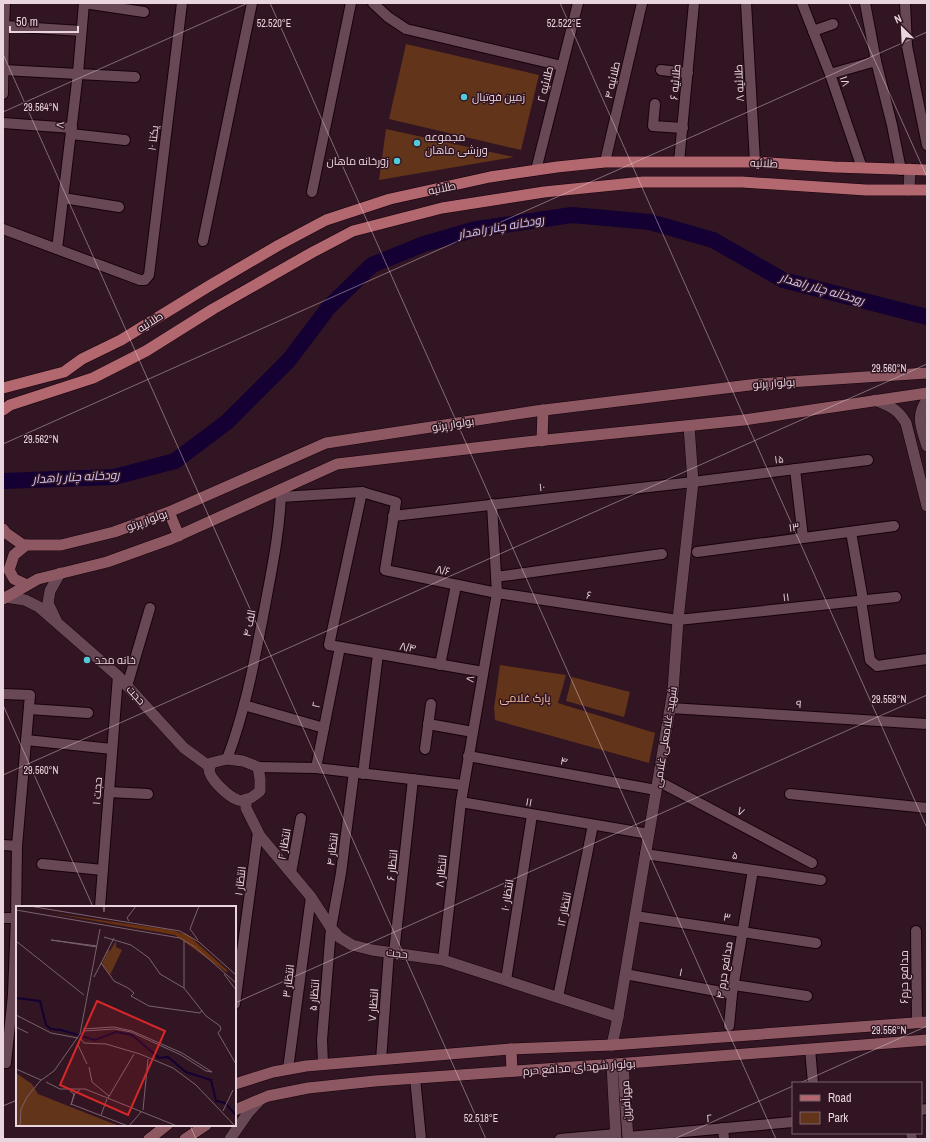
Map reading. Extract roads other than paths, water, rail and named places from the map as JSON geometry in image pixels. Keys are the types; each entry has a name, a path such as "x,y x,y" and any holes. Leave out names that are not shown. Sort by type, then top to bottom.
{"main road":[{"name":"طلائیه","path":"3,388 64,372 82,359 121,340 215,282 326,220 390,199 490,177 605,162 755,162 927,170"},
{"name":"طلائیه","path":"3,410 10,405 93,378 146,351 213,309 353,231 442,208 544,192 643,182 742,182 866,190 927,190"},
{"name":"بولوار پرتو","path":"26,545 61,545 114,532 169,512 326,443 543,410 758,384 927,373"},
{"path":"4,598 38,579 107,562 179,536 281,493 337,464 744,420 927,393"},
{"path":"542,441 543,410"},
{"path":"169,512 179,536"},
{"path":"3,529 6,533 23,545 26,545"},
{"path":"26,545 14,555 9,570 14,579 27,585"},
{"name":"بولوار شهدای مدافع حرم","path":"236,1084 262,1075 288,1069 323,1064 511,1049 612,1045 922,1022"},
{"name":"بولوار شهدای مدافع حرم","path":"236,1110 268,1096 308,1088 375,1081 512,1071 612,1068 810,1049 927,1040"},
{"path":"511,1049 512,1071"},
{"path":"149,1139 166,1126"},
{"path":"185,1139 204,1126"}],"street":[{"path":"3,94 5,3"},
{"path":"84,3 144,12"},
{"name":"۸","path":"58,248 78,73 84,3"},
{"name":"۱۰ یکتا","path":"58,248 140,280 146,280 149,275 182,3"},
{"path":"203,241 252,3"},
{"path":"312,192 351,3"},
{"path":"373,3 388,17 406,29 562,66"},
{"name":"طلائیه ۲","path":"536,170 578,3"},
{"name":"طلائیه ۴","path":"605,162 642,3"},
{"name":"طلائیه ۶","path":"680,162 694,3"},
{"name":"طلائیه ۸","path":"746,3 755,162"},
{"name":"۱۸","path":"802,3 830,74 862,168"},
{"path":"865,3 876,61 905,169 909,190"},
{"path":"905,3 907,46 927,145"},
{"path":"813,31 833,24"},
{"path":"4,26 81,31"},
{"path":"830,74 876,61"},
{"path":"3,70 135,77"},
{"path":"661,70 688,73"},
{"path":"655,104 652,126 684,128"},
{"path":"3,122 125,140"},
{"path":"63,198 120,206"},
{"path":"3,229 58,248"},
{"path":"875,400 891,406 901,415 906,423 927,506"},
{"path":"927,400 921,410 919,420 927,446"},
{"path":"904,420 908,414 914,412 920,416"},
{"name":"شهید غلامعلی غلامی","path":"612,1045 673,691 678,620 693,482 689,426"},
{"name":"۱۵","path":"693,482 868,460"},
{"path":"795,469 803,538"},
{"name":"۱۰","path":"393,516 693,482"},
{"path":"281,493 362,492 396,502 393,516"},
{"name":"۸/۴","path":"362,492 329,645 483,672"},
{"name":"۴ الف","path":"227,759 238,728 251,678 278,535 281,493"},
{"name":"۸","path":"463,785 497,593 492,504"},
{"name":"۸/۶","path":"393,516 385,570 497,593"},
{"name":"۱۳","path":"697,552 894,526"},
{"path":"851,532 870,660 877,666 927,659"},
{"path":"496,577 662,554"},
{"path":"59,626 48,603 50,591 60,573"},
{"path":"440,665 456,585"},
{"name":"۶","path":"497,593 678,620"},
{"name":"۱۱","path":"678,620 896,597"},
{"name":"حجت","path":"4,598 26,600 39,607 118,676 184,748 210,767"},
{"path":"127,686 150,608"},
{"name":"۲","path":"316,768 340,647"},
{"path":"358,773 378,654"},
{"name":"حجت ۱","path":"100,906 118,676"},
{"path":"3,694 30,695 17,846 16,906"},
{"path":"425,749 431,704"},
{"path":"244,705 324,728"},
{"name":"۹","path":"670,708 927,724"},
{"path":"29,709 88,712"},
{"path":"428,724 473,732"},
{"path":"26,740 112,749"},
{"name":"۴","path":"468,756 657,785"},
{"path":"258,767 260,791 252,798 238,800 224,791 212,778 209,770 211,763 227,759 243,761 258,767 316,768 463,785"},
{"name":"انتظار ۴","path":"332,928 358,773"},
{"name":"انتظار ۶","path":"392,953 413,779"},
{"name":"انتظار ۸","path":"443,960 463,785"},
{"name":"۷","path":"657,785 812,863"},
{"path":"109,792 148,794"},
{"path":"790,794 927,808"},
{"name":"حجت","path":"246,799 246,808 260,836 311,897 339,937 352,945 392,953 443,960 618,1017"},
{"name":"۱۱","path":"461,802 593,825"},
{"name":"انتظار ۱۰","path":"506,980 532,814"},
{"name":"انتظار ۲","path":"291,874 301,818"},
{"path":"593,825 649,834"},
{"name":"انتظار ۱۲","path":"558,997 593,825"},
{"name":"انتظار ۱","path":"236,997 258,832"},
{"path":"3,845 17,846"},
{"name":"۵","path":"645,854 821,880"},
{"path":"42,864 103,870"},
{"name":"مدافع حرم ۴","path":"729,1026 733,989 753,870"},
{"name":"انتظار ۳","path":"288,1069 311,897"},
{"name":"۳","path":"635,916 816,943"},
{"path":"3,918 16,918 8,994 6,1063 3,1063"},
{"name":"انتظار ۵","path":"323,1064 322,1040 332,928"},
{"name":"مدافع حرم۶","path":"916,931 922,1022"},
{"name":"انتظار ۷","path":"381,1060 392,953"},
{"name":"۱","path":"625,974 733,989 807,996"},
{"path":"810,1049 813,1082"},
{"name":"مهرآفرین","path":"624,1067 628,1138"},
{"name":"مهرآفرین","path":"612,1068 616,1136"},
{"path":"415,1078 421,1139"},
{"path":"230,1139 248,1113 260,1100"},
{"name":"۲","path":"628,1138 792,1122"},
{"path":"723,1128 724,1139"},
{"path":"560,1139 616,1136"}],"waterway":[{"name":"رودخانه چنار راهدار","path":"3,481 114,477 175,461 227,422 289,360 329,307 372,265 424,244 476,229 572,215 650,222 713,240 783,280 927,317"}],"place":[{"name":"زمین فوتبال","path":"464,97"},
{"name":"مجموعه ورزشی ماهان","path":"417,143"},
{"name":"زورخانه ماهان","path":"397,161"},
{"name":"خانه محد","path":"87,660"}],"park label":[{"name":"پارک غلامی","path":"525,698"}]}
